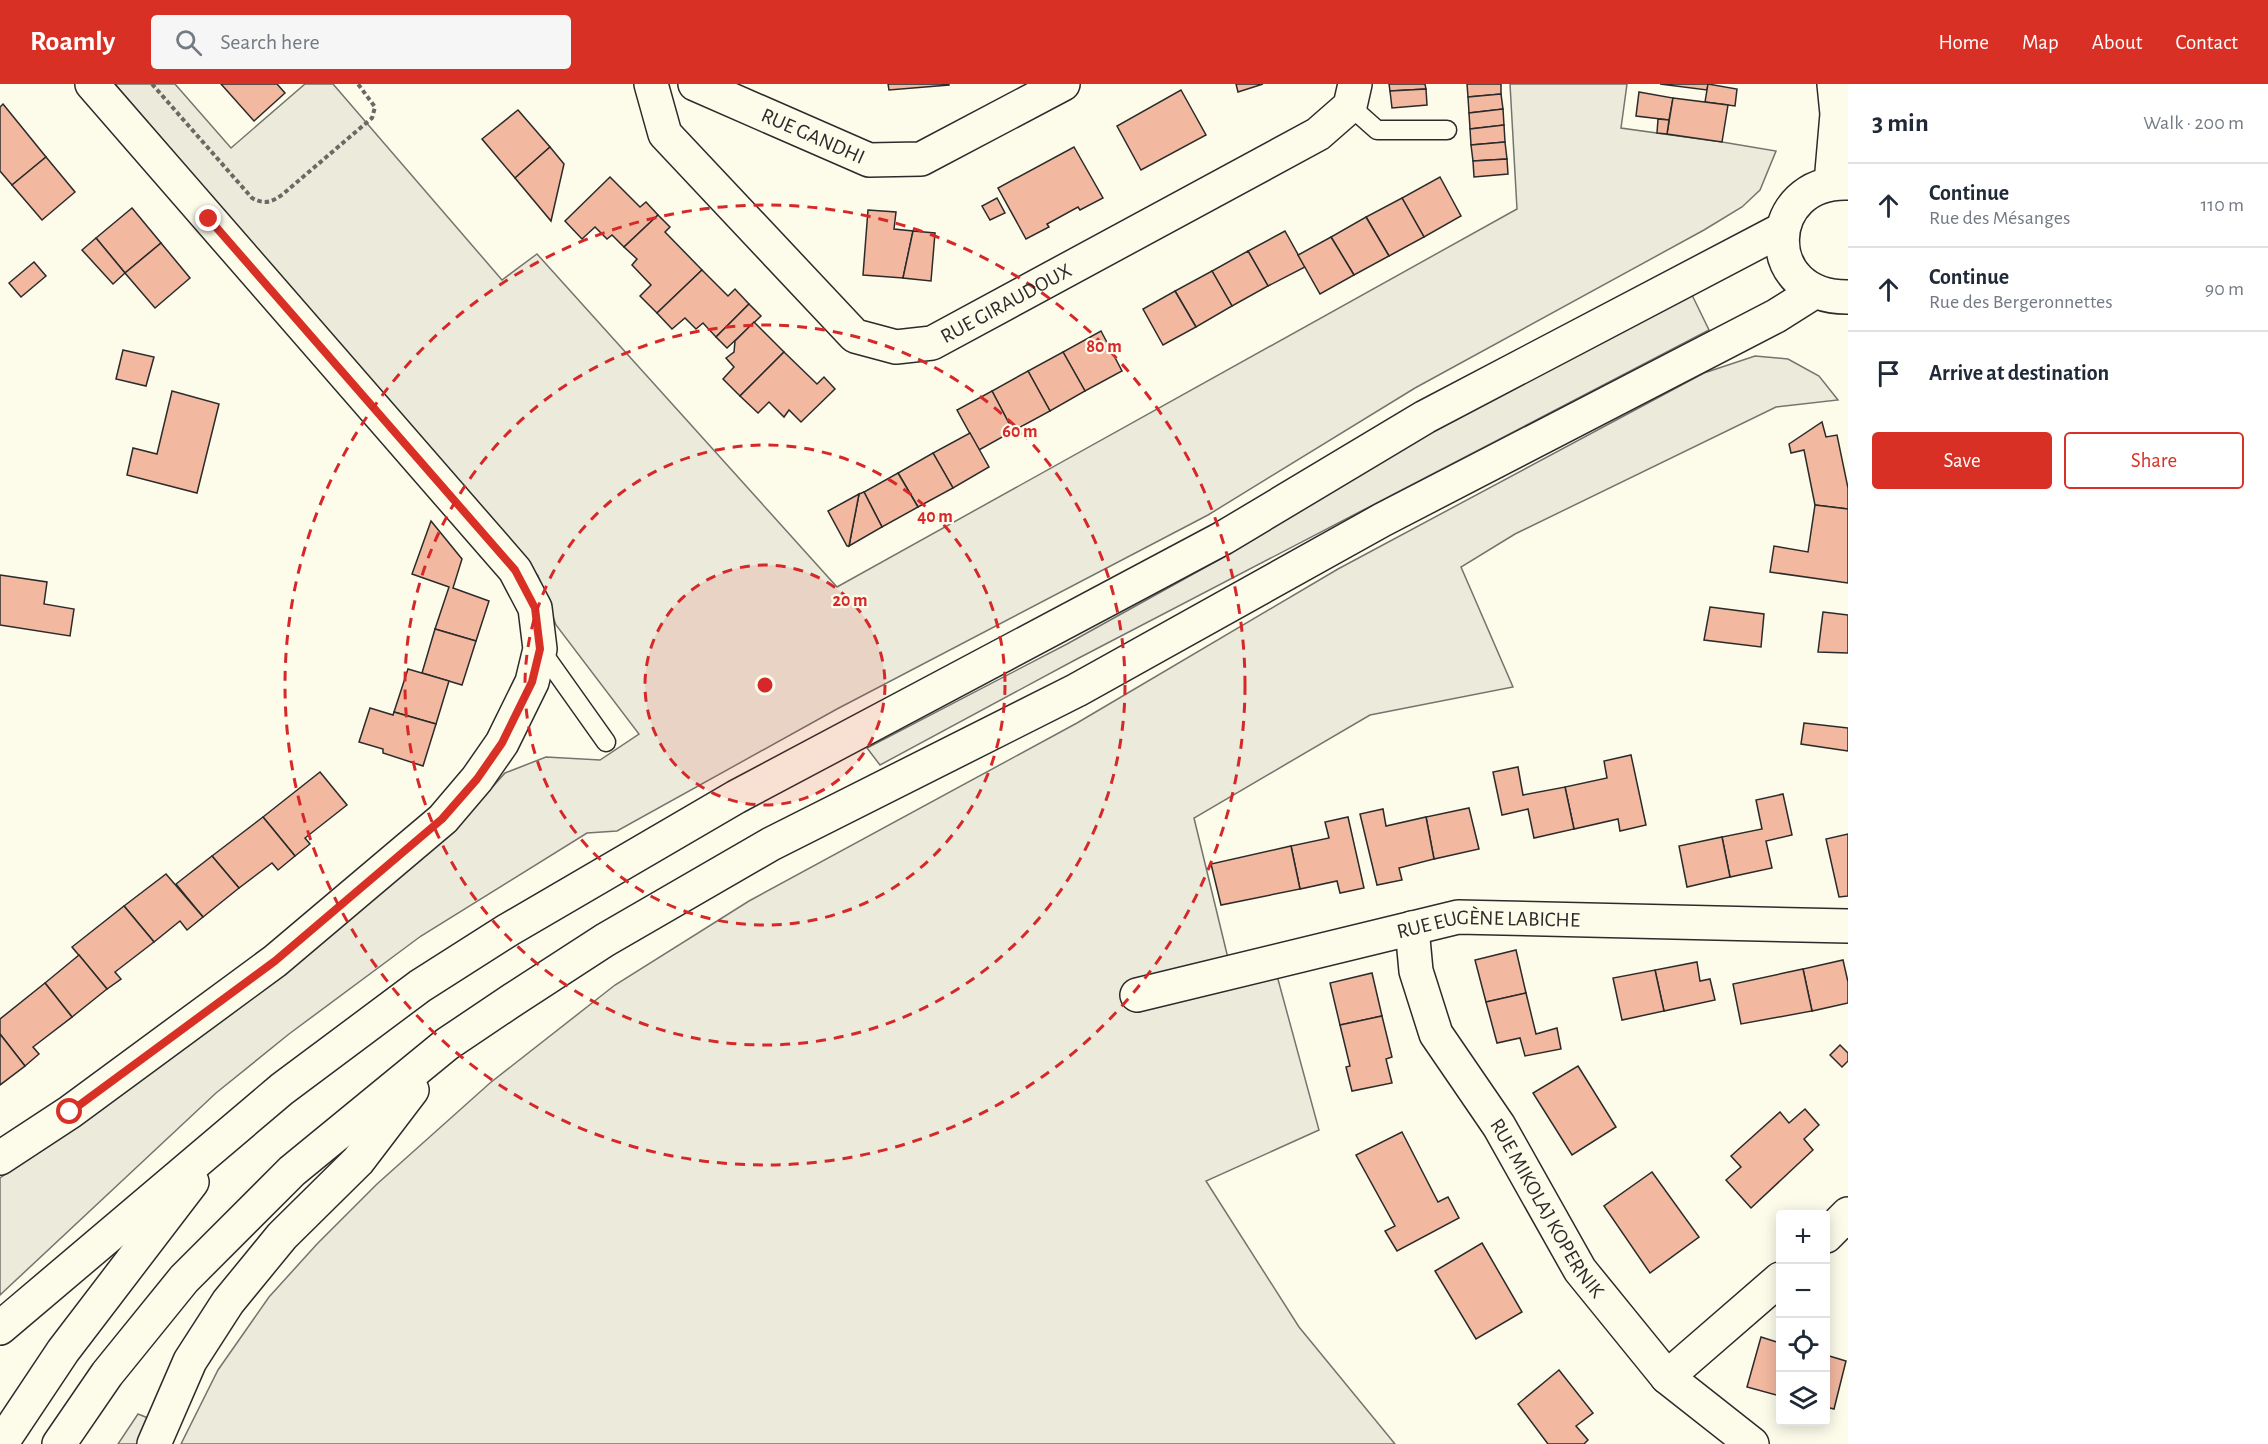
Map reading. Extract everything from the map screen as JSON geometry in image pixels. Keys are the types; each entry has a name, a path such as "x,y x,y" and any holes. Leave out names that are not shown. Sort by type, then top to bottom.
{"main road":[{"path":"0,1158 70,1112 275,961 442,819 477,779 502,743 532,682 540,649 535,608 515,570 92,84"},
{"name":"RUE GIRAUDOUX","path":"651,84 664,134 855,336 896,347 932,343 1318,134 1353,95"},
{"name":"RUE GANDHI","path":"695,84 869,160 921,159 1063,84"},
{"path":"1834,84 1840,183 1809,191 1792,207 1783,229 1782,248 1788,266 1799,281 1814,292 1831,297 1848,297"},
{"path":"0,1328 282,1089 420,986 508,930 736,797 1223,538 1425,417 1783,229"},
{"path":"59,1444 107,1374 184,1279 292,1171 447,1044 605,939 771,844 1077,690 1382,520 1776,316 1814,292"},
{"name":"RUE EUGÈNE LABICHE","path":"1137,995 1458,917 1848,926"},
{"name":"RUE MIKOLAJ KOPERNIK","path":"1412,928 1416,970 1436,1034 1499,1126 1580,1270 1667,1377 1752,1444"},
{"path":"154,1444 190,1361 228,1302 282,1236 358,1161 447,1044"},
{"path":"1,1444 63,1351 236,1126"},
{"path":"1830,1232 1848,1214"},
{"path":"1667,1377 1776,1282"}],"lane":[{"path":"1353,95 1377,130 1447,130"},
{"path":"540,649 606,742"}],"path":[{"path":"152,84 252,198 261,203 268,203 283,194 372,118 375,107 358,84"}],"shaded area":[{"path":"115,84 175,84 231,148 305,84 333,84 502,280 537,254 837,587 1517,209 1510,84 1627,84 1621,128 1776,151 1760,190 1742,207 1704,230 1415,388 1208,515 837,709 617,831 587,833 421,936 289,1034 216,1093 0,1295 0,1178 78,1126 456,828 505,773 546,757 600,760 639,734 556,625 538,576"},
{"path":"1692,295 1709,330 1075,660 880,765 867,748 1067,644 1231,553 1432,431"},
{"path":"1755,356 1788,359 1819,376 1838,400 1776,407 1515,534 1461,567 1513,687 1370,715 1194,818 1234,983 1276,972 1319,1130 1206,1181 1299,1327 1395,1444 181,1444 218,1370 269,1297 317,1244 377,1184 490,1083 615,985 749,901 1077,723 1338,569 1704,373"},
{"path":"138,1414 148,1418 138,1444 118,1444"}],"building":[{"path":"221,84 277,84 285,93 254,121"},
{"path":"888,84 949,84 949,85 889,90"},
{"path":"1236,84 1263,84 1238,92"},
{"path":"1389,84 1425,84 1426,89 1390,91"},
{"path":"1467,84 1501,84 1501,94 1468,97"},
{"path":"1660,84 1708,84 1707,90"},
{"path":"1708,84 1737,89 1735,106 1705,102"},
{"path":"1426,89 1427,105 1392,108 1390,91"},
{"path":"1181,90 1206,135 1141,170 1117,126"},
{"path":"1639,92 1673,98 1669,120 1636,116"},
{"path":"1501,94 1503,109 1469,113 1468,97"},
{"path":"1673,98 1728,105 1722,142 1667,134"},
{"path":"3,104 46,157 12,185 0,171 0,107"},
{"path":"1503,109 1504,125 1470,129 1469,113"},
{"path":"518,110 550,147 515,178 482,139"},
{"path":"1658,119 1669,120 1667,134 1657,133"},
{"path":"1504,125 1505,142 1471,145 1470,129"},
{"path":"1505,142 1507,159 1473,161 1471,145"},
{"path":"550,147 564,164 551,221 515,178"},
{"path":"1074,147 1103,198 1080,210 1078,207 1047,224 1049,227 1026,239 998,188"},
{"path":"46,157 75,192 42,220 12,185"},
{"path":"1507,159 1508,174 1474,177 1473,161"},
{"path":"610,177 640,207 646,202 658,215 624,247 612,235 607,239 595,227 582,239 565,221"},
{"path":"1440,177 1461,216 1424,237 1402,198"},
{"path":"997,198 1005,213 990,220 982,206"},
{"path":"1402,198 1424,237 1389,256 1366,217"},
{"path":"132,208 161,243 125,273 96,238"},
{"path":"868,210 896,212 894,229 913,231 903,278 863,275"},
{"path":"658,215 670,227 665,232 702,270 657,313 640,296 651,285 632,265 637,259 624,247"},
{"path":"1366,217 1389,256 1354,275 1331,237"},
{"path":"913,231 935,233 931,281 903,278"},
{"path":"1285,231 1305,267 1268,286 1248,251"},
{"path":"1331,237 1354,275 1320,294 1298,255"},
{"path":"96,238 125,273 113,284 82,250"},
{"path":"161,243 190,278 155,308 125,273"},
{"path":"1248,251 1268,286 1232,306 1212,271"},
{"path":"34,262 46,276 21,297 9,283"},
{"path":"702,270 728,296 735,289 749,304 716,337 703,323 696,329 685,318 672,329 657,313"},
{"path":"1212,271 1232,306 1196,327 1175,291"},
{"path":"1175,291 1196,327 1163,345 1143,309"},
{"path":"749,304 761,316 727,348 716,337"},
{"path":"754,322 784,352 740,396 723,379 734,367 726,358 734,352 735,341"},
{"path":"1101,331 1122,371 1085,391 1063,352"},
{"path":"123,350 154,357 146,386 116,379"},
{"path":"784,352 817,384 824,377 835,389 801,422 789,410 784,417 769,402 758,413 740,396"},
{"path":"1063,352 1085,391 1050,411 1028,371"},
{"path":"1028,371 1050,411 1013,431 992,391"},
{"path":"172,391 219,404 197,493 127,475 133,448 157,454"},
{"path":"992,391 1013,431 979,450 957,410"},
{"path":"1822,422 1826,437 1837,435 1848,488 1848,509 1815,505 1804,450 1791,453 1789,444"},
{"path":"970,433 989,467 953,488 933,453"},
{"path":"933,453 953,488 918,507 898,473"},
{"path":"898,473 918,507 882,527 864,492"},
{"path":"864,492 882,527 849,546 859,494"},
{"path":"859,494 849,546 847,546 828,511"},
{"path":"1815,505 1848,509 1848,583 1770,572 1774,546 1808,552"},
{"path":"431,521 462,559 453,588 489,601 476,641 435,629 449,587 412,574"},
{"path":"0,575 47,582 44,604 74,609 70,636 0,625"},
{"path":"1710,607 1764,614 1761,647 1704,640"},
{"path":"1823,612 1848,615 1848,653 1818,652"},
{"path":"435,629 476,641 462,685 422,673"},
{"path":"408,669 449,681 436,724 394,712"},
{"path":"370,708 436,724 423,766 383,753 383,749 359,742"},
{"path":"1804,723 1848,728 1848,751 1801,744"},
{"path":"1631,755 1646,825 1620,831 1618,819 1574,829 1565,787 1607,778 1604,761"},
{"path":"1518,767 1523,795 1565,787 1574,829 1534,838 1528,809 1502,815 1493,772"},
{"path":"320,772 347,805 305,838 310,844 295,856 263,817"},
{"path":"1783,794 1792,835 1766,841 1772,868 1730,877 1722,837 1762,829 1756,800"},
{"path":"1469,808 1479,849 1434,859 1426,817"},
{"path":"1383,809 1386,826 1426,817 1434,859 1399,868 1402,880 1377,885 1360,814"},
{"path":"263,817 295,856 278,870 272,863 239,888 212,856"},
{"path":"1348,817 1364,888 1340,893 1337,881 1300,889 1291,846 1329,838 1325,822"},
{"path":"1848,834 1848,896 1839,897 1826,839"},
{"path":"1722,837 1730,877 1687,887 1679,846"},
{"path":"1291,846 1300,889 1221,905 1211,864"},
{"path":"212,856 239,888 203,917 176,884"},
{"path":"166,874 203,917 187,930 180,921 154,942 124,906"},
{"path":"124,906 154,942 115,972 121,979 107,989 72,947"},
{"path":"1516,950 1526,993 1486,1002 1475,960"},
{"path":"79,955 107,989 72,1017 45,983"},
{"path":"1843,960 1848,982 1848,1003 1812,1011 1803,969"},
{"path":"1697,962 1700,981 1710,979 1715,1000 1664,1011 1655,970"},
{"path":"1803,969 1812,1011 1741,1024 1733,984"},
{"path":"1655,970 1664,1011 1622,1020 1613,978"},
{"path":"1372,973 1382,1016 1340,1025 1330,983"},
{"path":"45,983 72,1017 33,1047 39,1054 25,1066 0,1034 0,1019"},
{"path":"1526,993 1536,1034 1557,1028 1561,1049 1525,1056 1520,1038 1497,1043 1486,1002"},
{"path":"1382,1016 1392,1057 1386,1059 1392,1083 1352,1091 1346,1067 1350,1066 1340,1025"},
{"path":"0,1034 25,1066 0,1085"},
{"path":"1840,1045 1848,1053 1848,1061 1842,1067 1830,1055"},
{"path":"1578,1066 1616,1127 1572,1155 1533,1093"},
{"path":"1805,1109 1819,1125 1804,1139 1813,1150 1751,1208 1726,1180 1741,1167 1731,1156 1780,1112 1789,1123"},
{"path":"1402,1132 1438,1202 1448,1197 1459,1218 1397,1251 1385,1231 1395,1226 1356,1155"},
{"path":"1652,1172 1699,1237 1650,1273 1604,1206"},
{"path":"1482,1243 1522,1312 1476,1339 1435,1271"},
{"path":"1761,1337 1776,1342 1776,1395 1747,1387"},
{"path":"1830,1356 1846,1361 1834,1409 1830,1408"},
{"path":"1559,1370 1593,1413 1576,1426 1588,1440 1584,1444 1548,1444 1518,1404"}],"route":[{"path":"70,1112 275,961 442,819 477,779 502,743 532,682 540,649 535,608 515,570 209,219"}]}
